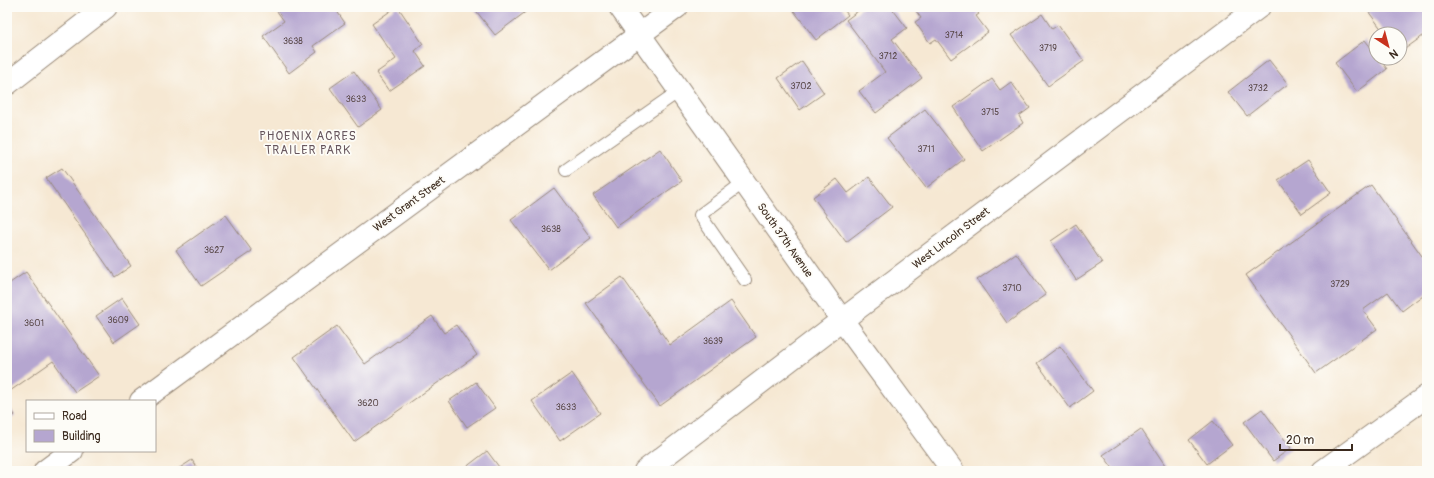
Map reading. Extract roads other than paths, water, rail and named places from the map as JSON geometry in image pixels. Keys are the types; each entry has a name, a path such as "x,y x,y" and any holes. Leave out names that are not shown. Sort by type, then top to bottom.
{"street":[{"path":"7,84 106,7"},
{"name":"South 37th Avenue","path":"620,7 842,320 953,471"},
{"name":"West Grant Street","path":"142,400 677,7"},
{"name":"West Lincoln Street","path":"653,469 842,320 1259,7"},
{"path":"1323,471 1427,396"},
{"path":"45,471 71,452"}],"lane":[{"path":"566,170 679,91"},
{"path":"744,182 700,215 745,280"}],"district":[{"name":"PHOENIX ACRES TRAILER PARK","path":"308,143"}]}
